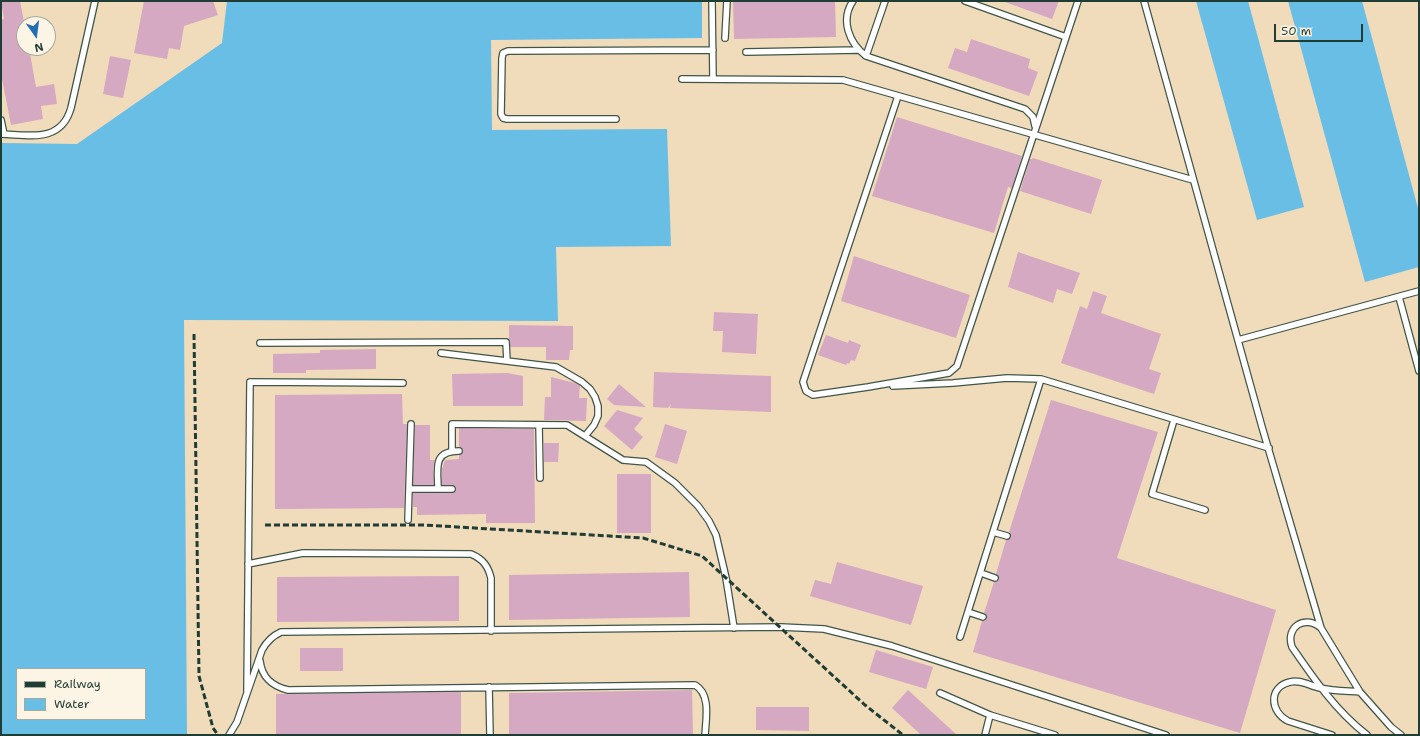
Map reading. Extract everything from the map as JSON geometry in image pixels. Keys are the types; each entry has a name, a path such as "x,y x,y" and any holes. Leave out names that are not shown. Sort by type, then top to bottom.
{"lane":[{"path":"1,120 2,134 45,135 55,132 63,126 68,118 95,1"},
{"path":"712,1 713,79"},
{"path":"725,38 727,1"},
{"path":"853,1 848,8 846,17 848,29 852,41 858,50 866,56 1025,109 1030,112 1035,123 1034,134"},
{"path":"866,56 885,1"},
{"path":"965,1 1066,38"},
{"path":"898,96 803,382 806,391 813,395 949,373 957,366 1078,1"},
{"path":"1144,1 1268,448 1321,628 1360,692 1391,728 1401,735"},
{"path":"616,119 503,118 501,114 503,53 508,51 713,50"},
{"path":"746,52 858,50"},
{"path":"682,79 843,80 1194,180"},
{"path":"1238,340 1419,291"},
{"path":"1398,297 1419,371"},
{"path":"260,343 506,342 507,361"},
{"path":"441,354 556,367 582,382 590,388 596,397 598,416 594,425 584,436"},
{"path":"868,387 954,383 1007,378 1041,379 1268,448"},
{"path":"960,637 1041,379"},
{"path":"247,696 250,382 403,383"},
{"path":"1174,420 1152,494 1205,510"},
{"path":"408,520 410,424"},
{"path":"452,451 452,424 567,425 623,460 646,462 675,483 698,506 709,521 716,535 726,578 734,628"},
{"path":"539,425 540,478"},
{"path":"438,489 439,459 444,453 459,451"},
{"path":"409,489 452,489"},
{"path":"994,532 1007,536"},
{"path":"248,564 304,553 471,554 485,563 489,570 491,578 491,631"},
{"path":"981,573 995,578"},
{"path":"968,612 983,617"},
{"path":"1321,628 1311,622 1305,622 1296,626 1290,636 1292,647 1320,688 1352,724 1367,735"},
{"path":"229,735 237,722 266,642 281,632 781,627 824,629 900,648 1166,735"},
{"path":"260,659 264,676 279,688 288,690 695,686 699,688 705,696 706,735"},
{"path":"1332,735 1288,722 1282,718 1275,708 1275,696 1278,690 1289,682 1295,681 1320,688 1360,692"},
{"path":"489,687 490,735"},
{"path":"940,693 990,715 1055,735"},
{"path":"985,735 990,715"}],"water":[{"path":"227,1 702,1 702,38 491,40 492,130 667,129 671,246 556,247 558,321 184,320 187,735 1,735 1,143 77,144 222,43"},
{"path":"1196,1 1248,1 1304,207 1257,220"},
{"path":"1288,1 1362,1 1419,212 1419,267 1365,282"}],"building":[{"path":"1,1 20,1 23,16 16,16 16,56 30,56 36,87 54,84 57,104 41,106 43,119 11,125 1,74 1,20 4,19"},
{"path":"144,1 213,1 218,15 184,26 180,50 169,48 167,59 134,53"},
{"path":"733,1 835,1 836,37 734,39"},
{"path":"1059,1 1052,19 1005,2"},
{"path":"971,39 1030,59 1028,68 1038,72 1029,96 948,68 955,48 967,52"},
{"path":"110,56 131,60 123,98 103,94"},
{"path":"897,117 1022,156 1012,188 1008,187 994,233 872,196"},
{"path":"1033,158 1102,180 1091,214 1020,191 1030,159"},
{"path":"1018,252 1080,273 1072,294 1057,289 1053,303 1008,287"},
{"path":"854,256 970,295 956,338 841,301"},
{"path":"1093,291 1107,296 1101,313 1161,334 1149,369 1161,373 1154,394 1061,363 1080,306 1087,309"},
{"path":"714,312 758,314 756,354 722,352 723,331 713,331"},
{"path":"509,325 573,326 573,350 570,350 569,360 546,360 546,347 510,347"},
{"path":"826,335 848,343 849,340 861,345 855,361 851,360 849,364 847,363 846,365 818,355"},
{"path":"376,349 376,369 306,370 306,373 273,373 273,354 320,353 320,350"},
{"path":"654,372 771,376 771,412 670,408 671,404 668,408 653,407"},
{"path":"507,373 523,376 523,406 453,406 452,374"},
{"path":"551,377 580,385 579,398 587,398 586,421 544,420 545,397 551,397"},
{"path":"619,384 646,407 614,405 607,399"},
{"path":"402,394 403,424 407,424 404,508 275,509 275,395"},
{"path":"1051,400 1158,432 1117,558 1276,610 1240,733 973,652 982,621 986,620 987,618 986,614 984,613 994,582 999,579 996,574 1006,540 1011,538 1009,532"},
{"path":"617,410 643,418 634,429 643,437 632,450 604,426"},
{"path":"665,424 687,431 677,464 655,457"},
{"path":"415,425 430,425 430,460 435,460 433,468 434,485 413,485"},
{"path":"459,428 534,429 535,523 486,523 486,514 417,515 417,507 413,507 413,493 452,493 456,491 456,487 454,485 442,485 442,469 445,460 459,459 459,455 463,452 462,448 459,447"},
{"path":"544,443 559,443 558,462 544,462"},
{"path":"617,474 651,474 651,533 617,533"},
{"path":"837,562 923,586 911,625 810,596 815,580 831,584"},
{"path":"689,572 690,617 509,620 509,575"},
{"path":"459,576 459,621 277,622 277,577"},
{"path":"300,648 343,648 343,671 300,671"},
{"path":"876,650 933,667 926,689 869,672"},
{"path":"692,690 693,735 509,735 509,693"},
{"path":"908,690 957,735 921,735 892,708"},
{"path":"461,692 461,735 276,735 276,694"},
{"path":"756,707 809,707 809,731 756,730"}],"railway":[{"path":"194,334 199,676 213,728 218,735"},
{"path":"265,525 424,525 643,538 702,556 865,705 903,735"}]}
